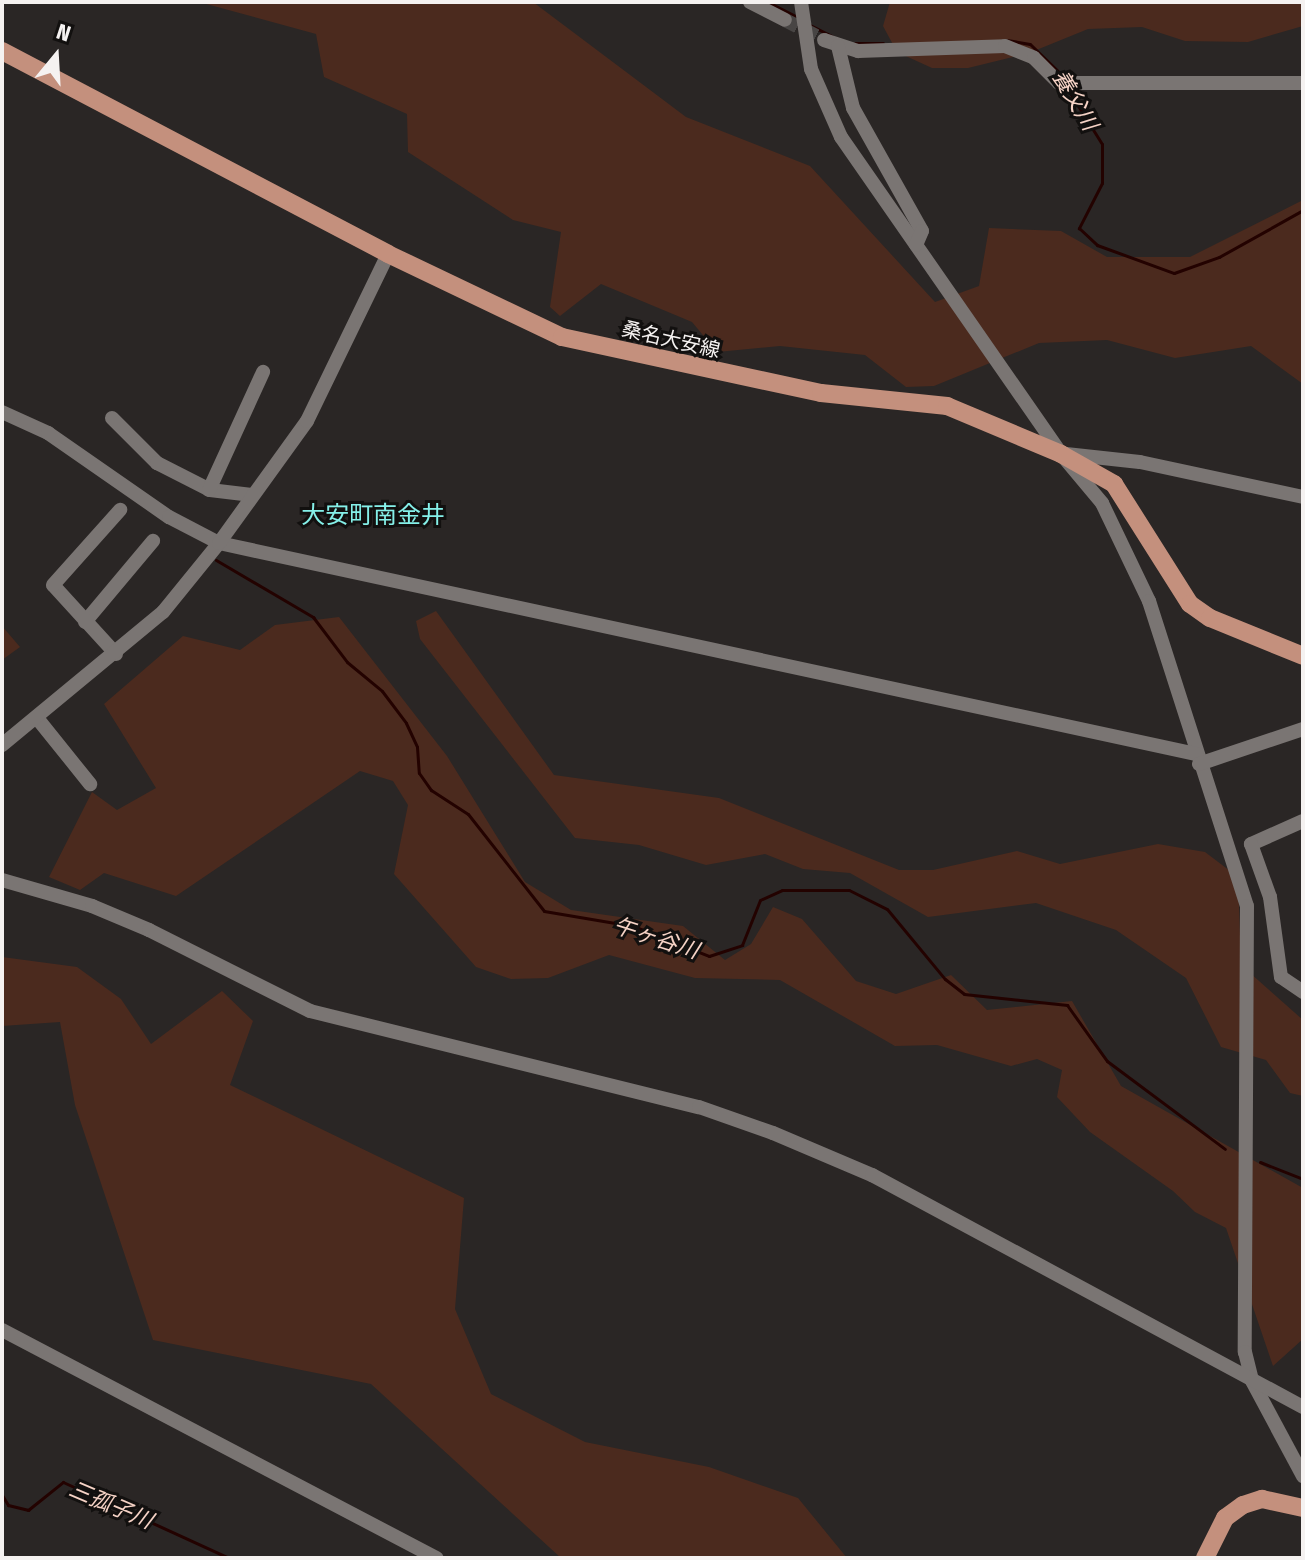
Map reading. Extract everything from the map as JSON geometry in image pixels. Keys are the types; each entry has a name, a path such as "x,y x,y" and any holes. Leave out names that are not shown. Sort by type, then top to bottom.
{"main road":[{"name":"桑名大安線","path":"2,51 388,254 562,337 807,390 947,406 1061,454 1114,484 1190,604 1210,618 1301,652"},
{"path":"1205,1558 1225,1518 1243,1505 1262,1499 1303,1508"}],"street":[{"path":"750,2 785,20"},
{"path":"801,2 806,51 825,107 912,240 1120,533 1149,601 1247,906 1251,935 1242,1276 1245,1352 1252,1381 1303,1476"},
{"path":"912,240 922,231 853,108 831,43 858,51 1005,46 1034,58 1059,83 1303,83"},
{"path":"3,743 116,654 163,612 219,543 332,376 388,254"},
{"path":"209,490 263,372"},
{"path":"2,412 48,433 169,517 219,543 1198,759 1303,729"},
{"path":"112,418 157,463 209,490 252,495"},
{"path":"1061,454 1140,462 1303,497"},
{"path":"116,654 53,585 120,510"},
{"path":"85,622 153,541"},
{"path":"37,718 90,784"},
{"path":"1303,821 1251,844 1270,897 1281,977 1303,992"},
{"path":"2,880 139,926 310,1011 699,1107 773,1133 872,1175 1303,1407"},
{"path":"2,1330 437,1558"}],"shaded area":[{"path":"199,2 533,2 686,117 810,166 935,302 979,286 989,228 1061,231 1107,257 1190,257 1303,200 1303,384 1251,346 1175,358 1107,340 1039,343 934,386 906,387 865,355 780,346 717,352 692,322 601,284 560,316 550,307 561,232 513,220 408,152 407,114 324,77 316,34"},
{"path":"890,2 1303,2 1303,26 1248,42 1185,41 1142,27 1088,29 1029,53 968,68 932,68 897,52 883,26"},
{"path":"436,611 554,775 719,798 899,870 933,870 1017,851 1060,864 1158,844 1205,852 1238,877 1241,965 1303,1020 1303,1096 1290,1093 1266,1060 1221,1047 1186,978 1116,930 1036,903 928,917 850,873 803,869 765,854 706,865 639,845 575,838 420,639 416,621"},
{"path":"339,617 447,756 525,882 571,910 683,926 725,960 751,944 773,907 802,919 856,981 896,994 951,975 987,1010 1072,1001 1121,1086 1303,1188 1303,1339 1273,1366 1226,1228 1195,1212 1173,1191 1090,1132 1057,1097 1062,1070 1037,1059 1011,1066 937,1045 895,1046 780,980 695,978 609,955 548,978 511,979 476,967 394,874 408,805 393,781 360,771 176,896 104,873 80,890 49,877 92,792 117,810 156,788 104,704 183,636 240,650 275,625"},
{"path":"2,626 20,647 2,660"},
{"path":"2,957 77,967 121,999 151,1044 222,991 253,1021 230,1085 464,1198 455,1309 491,1394 585,1442 709,1467 798,1498 847,1558 561,1558 371,1384 153,1340 75,1105 60,1022 2,1026"}],"waterway":[{"name":"養父川","path":"768,2 797,17"},
{"name":"養父川","path":"810,25 832,36"},
{"name":"養父川","path":"1007,40 1030,44 1064,77"},
{"name":"養父川","path":"855,43 883,43"},
{"name":"養父川","path":"1067,88 1102,144 1102,183 1079,228 1097,245 1174,273 1219,257 1303,210"},
{"name":"午ヶ谷川","path":"216,560 313,617 347,662 382,691 406,723 417,747 419,773 431,790 468,814 544,911 633,926 709,956 742,945 760,900 782,890 849,890 887,909 945,979 964,994 1067,1005 1107,1061 1225,1149"},
{"name":"午ヶ谷川","path":"1260,1162 1303,1179"},
{"name":"三孤子川","path":"2,1495 8,1505 28,1510 63,1482 229,1558"}],"tunnel":[{"path":"785,20 824,40"}],"district":[{"name":"大安町南金井","path":"373,516"}]}
